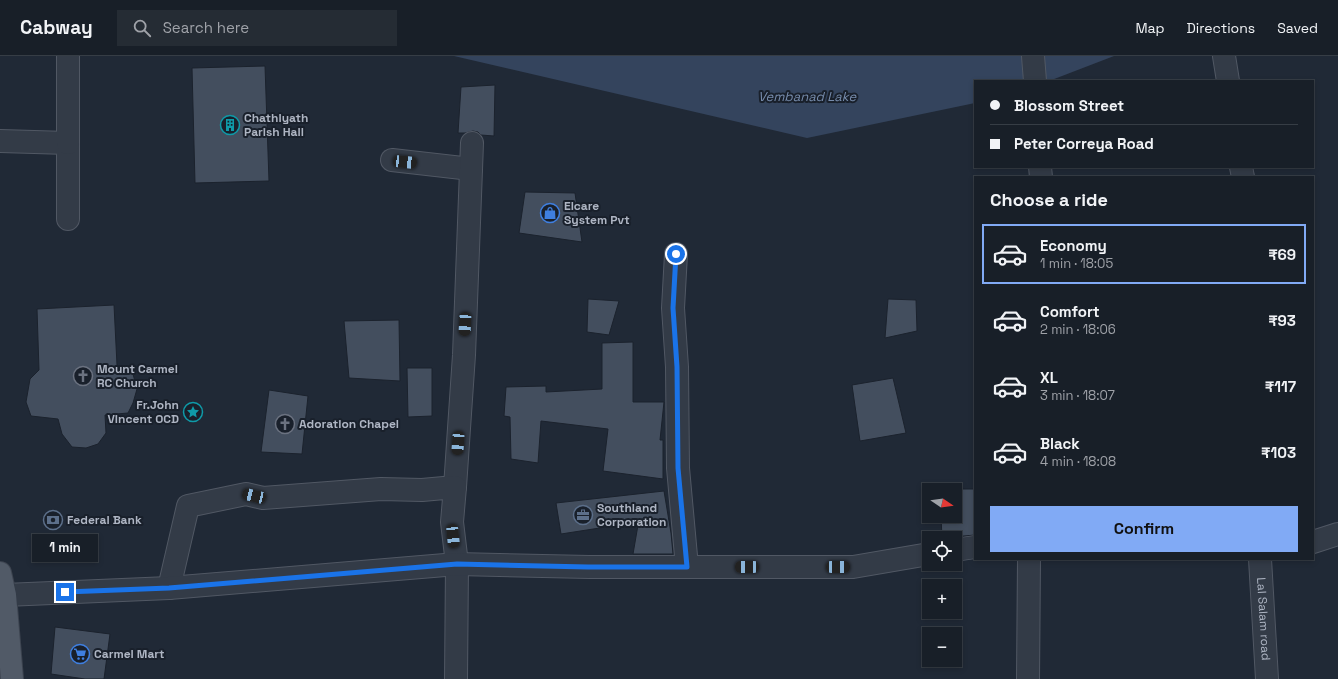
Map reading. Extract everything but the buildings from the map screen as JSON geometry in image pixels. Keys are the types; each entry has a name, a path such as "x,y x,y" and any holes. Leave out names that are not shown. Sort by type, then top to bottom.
{"main road":[{"path":"0,573 5,595 12,679"}],"street":[{"path":"68,56 68,219"},
{"path":"1033,56 1035,80"},
{"path":"1224,56 1228,80"},
{"path":"0,141 68,143"},
{"path":"456,679 457,564 452,522 464,355 472,144"},
{"path":"392,160 471,169"},
{"path":"676,254 673,308 677,367 678,468 687,567"},
{"path":"169,588 188,506 246,494 262,498 381,489 422,490 455,487"},
{"path":"1314,542 1338,534"},
{"path":"962,549 974,547"},
{"path":"5,595 169,588 457,564 588,567 853,567 922,555"},
{"path":"1028,679 1029,560"},
{"name":"Lal Salam road","path":"1260,560 1267,679"}],"water":[{"name":"Vembanad Lake","path":"454,56 1114,56 1052,80 974,80 974,103 807,138"}],"place":[{"name":"Chathiyath Parish Hall","path":"230,125"},
{"name":"Elcare System Pvt","path":"550,213"},
{"name":"Mount Carmel RC Church","path":"83,376"},
{"name":"Fr.John Vincent OCD","path":"193,412"},
{"name":"Adoration Chapel","path":"285,424"},
{"name":"Southland Corporation","path":"583,515"},
{"name":"Federal Bank","path":"53,520"},
{"name":"Carmel Mart","path":"80,654"}],"route":[{"path":"65,592 169,588 457,564 588,567 687,567 678,468 677,367 673,308 676,254"}]}
